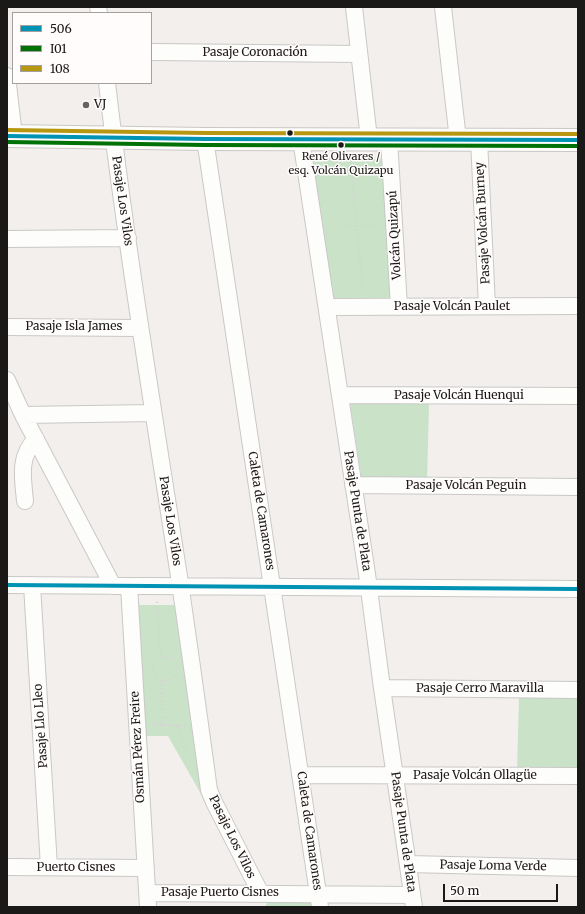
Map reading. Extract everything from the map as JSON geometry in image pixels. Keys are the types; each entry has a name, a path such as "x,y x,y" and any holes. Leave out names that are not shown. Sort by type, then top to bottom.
{"street":[{"name":"Volcán Quizapú","path":"354,7 369,139 394,224 399,307"},
{"name":"Pasaje Volcán Burney","path":"443,7 468,140 488,306"},
{"name":"Pasaje Coronación","path":"152,52 359,54"},
{"path":"7,76 10,136 578,140"},
{"name":"Pasaje Los Vilos","path":"107,84 113,137 140,328 180,586 209,790 261,894"},
{"name":"Caleta de Camarones","path":"205,138 319,900"},
{"name":"Pasaje Punta de Plata","path":"301,139 354,485 413,901"},
{"path":"7,239 128,238"},
{"name":"Pasaje Volcán Paulet","path":"326,307 578,306"},
{"name":"Pasaje Isla James","path":"7,327 140,328"},
{"name":"Osmán Pérez Freire","path":"7,380 36,440 121,586 137,724 148,900"},
{"name":"Pasaje Volcán Huenqui","path":"340,395 578,396"},
{"path":"24,415 153,413"},
{"path":"25,501 23,467 24,458 28,449 36,440"},
{"name":"Pasaje Volcán Peguin","path":"354,485 578,487"},
{"path":"7,585 578,589"},
{"name":"Pasaje Llo Lleo","path":"32,585 50,868"},
{"name":"Pasaje Cerro Maravilla","path":"382,688 578,690"},
{"name":"Pasaje Volcán Ollagüe","path":"300,775 578,776"},
{"name":"Pasaje Loma Verde","path":"408,864 578,868"},
{"name":"Puerto Cisnes","path":"7,867 146,868"},
{"name":"Pasaje Puerto Cisnes","path":"148,900 227,900 261,894 319,900 413,901"}],"path":[{"path":"365,307 356,226 369,139"},
{"path":"315,228 394,224"},
{"path":"157,602 161,658"},
{"path":"161,680 169,680 173,678 177,672 175,662 172,659 161,658 154,667 156,675 161,680 163,725"},
{"path":"137,724 178,726 200,725"}],"green space":[{"path":"306,157 386,159 394,295 389,300 335,300 328,296"},
{"path":"350,403 429,404 427,481 362,482"},
{"path":"139,605 175,605 205,801 168,736 142,736"},
{"path":"519,697 578,697 578,773 517,773"},
{"path":"268,901 310,901 313,903 313,907 267,907 266,905"}],"transit line":[{"name":"108","path":"7,130 205,133 578,134"},
{"name":"506","path":"7,136 205,139 578,140"},
{"name":"I01","path":"7,142 205,145 578,146"},
{"name":"506","path":"7,585 578,589"}],"place":[{"name":"VJ","path":"86,105"},
{"name":"René Olivares / esq. Volcán Quizapu","path":"341,145"}]}
